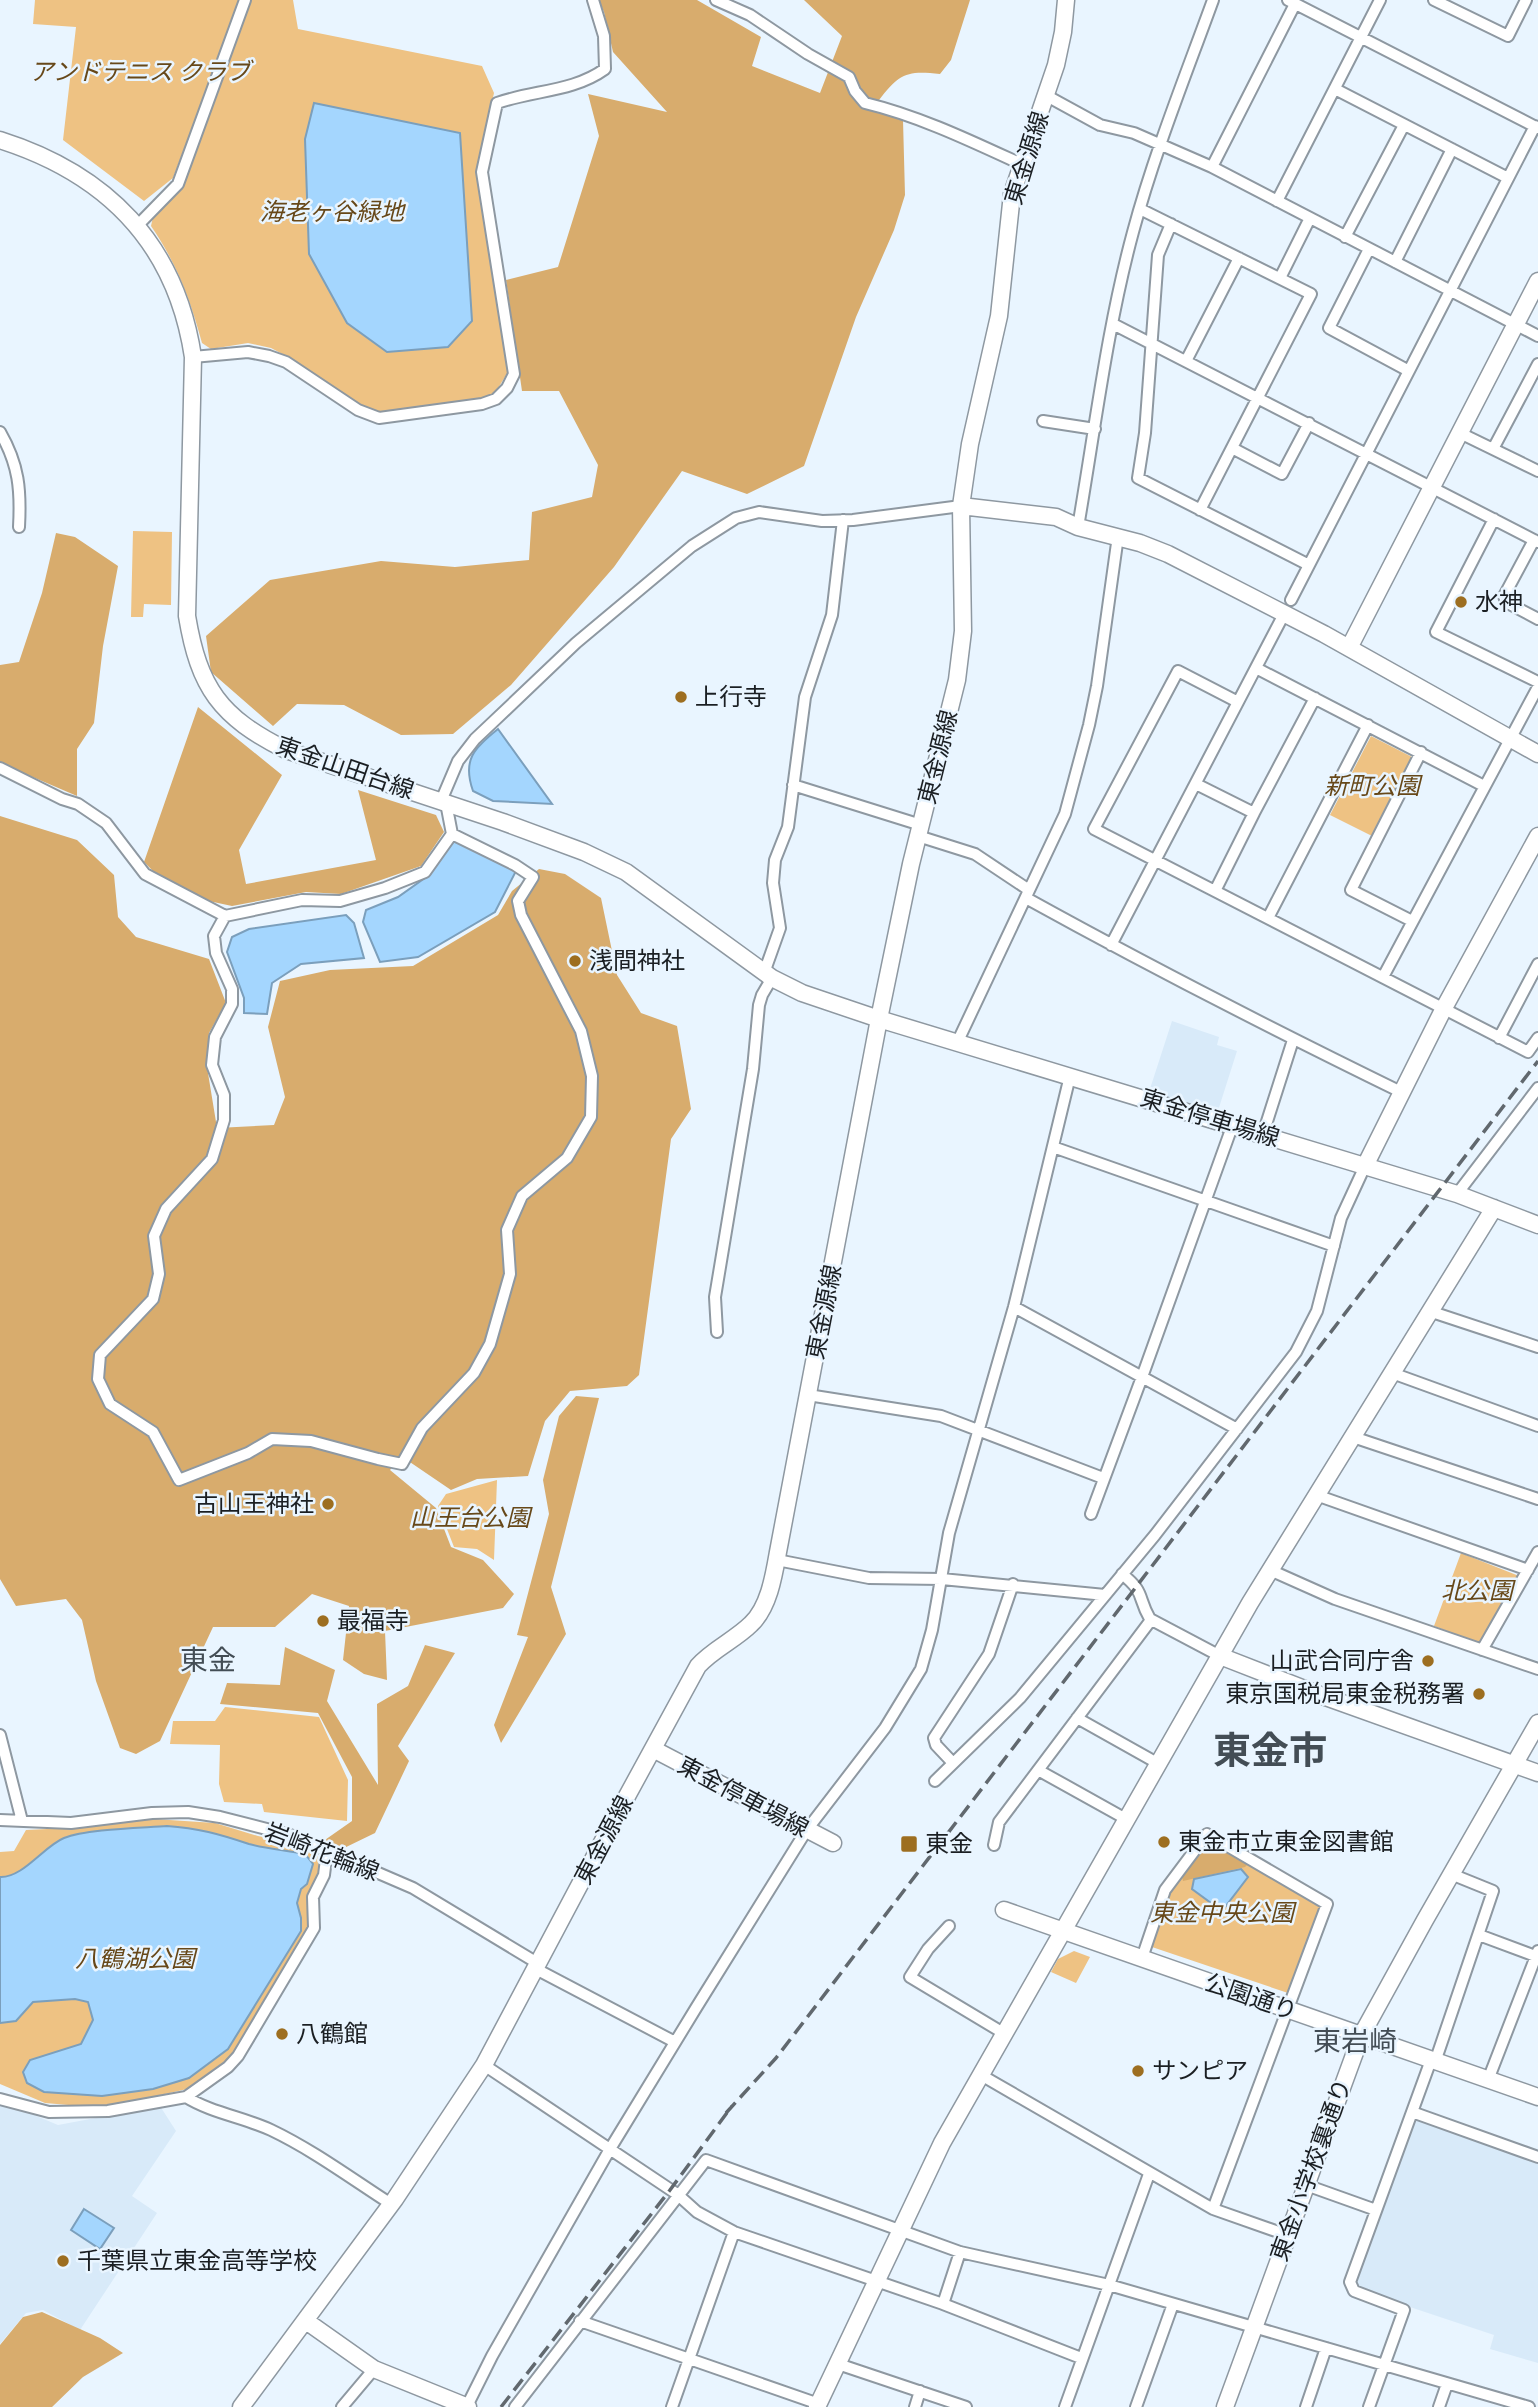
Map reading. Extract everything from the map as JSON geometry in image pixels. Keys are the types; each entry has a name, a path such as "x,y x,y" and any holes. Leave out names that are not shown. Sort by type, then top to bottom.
{"main road":[{"name":"東金源線","path":"241,2407 391,2204 484,2065 698,1666 758,1617 777,1560 879,1019 960,663 964,604 961,506 970,444 999,316 1012,194 1047,96 1063,32 1066,0"},
{"name":"東金山田台線","path":"0,140 52,160 85,178 114,201 157,254 176,292 193,357 187,616 192,645 207,685 224,708 253,733 286,750 584,852 626,872 768,975 802,993 879,1019"},
{"path":"1349,648 1538,281"},
{"path":"961,506 1056,517 1078,527 1118,536 1168,554 1287,607 1349,648 1538,754"},
{"path":"1365,1166 1444,1008 1538,836"},
{"name":"東金停車場線","path":"879,1019 1457,1194 1538,1225"},
{"path":"818,2405 942,2143 1270,1570 1494,1208"},
{"path":"1220,1656 1538,1773"},
{"name":"東金小学校裏通り","path":"1225,2407 1361,2036 1538,1723"},
{"name":"東金停車場線","path":"653,1749 833,1843"},
{"name":"公園通り","path":"1004,1910 1538,2097"},
{"path":"306,2321 374,2369 467,2407"}],"street":[{"path":"136,226 178,184 245,0"},
{"path":"193,357 248,352 269,356 286,362 358,411 379,418 454,408 496,399 507,388 514,374 482,172 498,103 569,88 605,69 604,36 593,0"},
{"path":"716,0 750,15 808,54 849,77 864,103 882,107 964,138 1021,164"},
{"path":"1078,527 1113,324 1140,209 1213,0"},
{"path":"1277,201 1380,0"},
{"path":"1434,0 1458,5 1508,36 1526,0"},
{"path":"1111,945 1536,127 1292,2 1212,167"},
{"path":"1335,89 1508,178"},
{"path":"1047,96 1100,125 1134,133 1212,167 1538,336"},
{"path":"1345,237 1405,125"},
{"path":"1395,262 1452,149"},
{"path":"1140,209 1311,294 1200,510"},
{"path":"1280,278 1310,218"},
{"path":"1171,224 1158,255 1138,478 1309,565"},
{"path":"1369,249 1329,328 1409,371"},
{"path":"1186,361 1239,258"},
{"path":"1113,324 1536,541 1504,598 1506,602 1538,619"},
{"path":"1493,449 1538,364"},
{"path":"1043,421 1095,429"},
{"path":"1232,449 1282,474 1309,423"},
{"path":"0,432 19,477 19,527"},
{"path":"1460,433 1538,471"},
{"path":"225,916 214,936 216,953 232,989 232,1004 215,1037 212,1065 224,1095 224,1120 212,1159 166,1209 153,1236 159,1274 153,1299 100,1355 98,1379 110,1404 153,1432 178,1480 248,1453 272,1439 311,1441 401,1464 422,1428 474,1373 489,1344 510,1274 506,1230 522,1196 567,1158 591,1117 592,1076 581,1031 521,915 518,901 533,877 515,865 452,834 443,802 458,761 475,739 576,643 692,547 736,517 759,512 822,521 843,520 961,506"},
{"path":"1383,977 1538,685 1436,632 1494,519"},
{"path":"717,1332 715,1297 747,1107 759,1004 780,928 773,883 775,860 788,827 805,697 832,615 843,520"},
{"path":"957,1043 1065,814 1097,686 1118,536"},
{"path":"1256,668 1484,786"},
{"path":"1238,702 1178,671 1094,829 1528,1052 1538,1038"},
{"path":"1215,891 1315,698"},
{"path":"1268,918 1368,725"},
{"path":"1412,921 1351,890 1421,752"},
{"path":"0,768 62,799 78,804 106,823 145,874 225,916 302,900 340,901 385,888 425,872 452,834"},
{"path":"1196,784 1254,813"},
{"path":"793,785 920,830 975,854 1027,894 1111,945 1293,1040 1401,1092"},
{"path":"1499,1038 1538,964"},
{"path":"1263,1134 1293,1040"},
{"path":"467,2407 492,2356 610,2149 675,2042 806,1831 885,1728 921,1669 932,1630 949,1533 1014,1307 1070,1076"},
{"path":"1457,1194 1538,1088"},
{"path":"1091,1514 1233,1124"},
{"path":"1053,1147 1334,1246"},
{"path":"935,1781 1020,1698 1122,1574 1296,1352 1308,1332 1325,1286 1341,1218 1365,1166"},
{"path":"1014,1307 1237,1429"},
{"path":"1429,1311 1538,1347"},
{"path":"1392,1373 1538,1426"},
{"path":"808,1395 940,1416 1103,1478"},
{"path":"1353,1437 1538,1499"},
{"path":"1316,1495 1528,1570"},
{"path":"1482,1650 1538,1552"},
{"path":"777,1560 869,1578 1013,1584 1105,1595"},
{"path":"1270,1570 1335,1600 1538,1669"},
{"path":"1122,1574 1142,1593 1143,1608 1151,1620 1220,1656"},
{"path":"953,1763 936,1745 934,1738 989,1654 1013,1584"},
{"path":"994,1845 999,1822 1151,1620"},
{"path":"1077,1718 1158,1764"},
{"path":"0,1735 22,1821"},
{"path":"1038,1770 1126,1819"},
{"name":"岩崎花輪線","path":"0,1820 71,1823 152,1813 188,1812 220,1817 290,1835 413,1888 538,1966 675,2042"},
{"path":"1142,1958 1165,1891 1207,1833 1327,1904 1213,2209"},
{"path":"0,2099 49,2112 108,2111 186,2097 228,2067 238,2056 314,1928 313,1897 324,1875 327,1851"},
{"path":"1370,2407 1404,2310 1353,2291 1350,2282 1479,1936 1493,1891 1451,1874"},
{"path":"949,1926 928,1949 910,1977 1005,2034"},
{"path":"1479,1936 1537,1955 1488,2080"},
{"path":"484,2065 677,2194 698,2212 734,2232 943,2304 1081,2358"},
{"path":"981,2075 1213,2209 1287,2235"},
{"path":"186,2097 197,2104 279,2134 391,2204"},
{"path":"1412,2112 1538,2157"},
{"path":"515,2407 677,2194 706,2160 960,2252 1109,2285 1529,2407"},
{"path":"1065,2407 1149,2174"},
{"path":"1306,2185 1376,2210"},
{"path":"672,2407 734,2232"},
{"path":"943,2304 960,2252"},
{"path":"1136,2407 1173,2304"},
{"path":"580,2320 818,2405"},
{"path":"1306,2407 1326,2348"},
{"path":"838,2364 966,2407"},
{"path":"342,2407 374,2369"},
{"path":"1439,2407 1447,2384"},
{"path":"915,2407 920,2391"}],"shaded area":[{"path":"599,0 697,0 761,37 752,66 820,93 842,36 804,0 970,0 951,60 940,74 919,73 904,76 892,84 879,100 903,120 905,195 894,230 856,317 804,466 747,494 682,471 614,567 511,685 453,734 401,735 344,705 297,704 273,726 211,672 206,636 270,580 381,561 455,567 529,560 532,512 592,497 598,465 559,391 522,391 506,280 558,267 599,136 588,94 667,112 613,52"},
{"path":"56,533 75,537 118,566 103,646 94,723 77,749 77,796 0,763 0,665 19,662 42,593"},
{"path":"198,707 282,775 239,850 246,884 376,860 358,790 436,815 444,832 421,866 341,894 306,892 232,906 176,894 144,862"},
{"path":"0,816 77,840 114,875 118,917 136,937 209,959 226,1003 209,1033 207,1067 217,1128 274,1125 285,1097 268,1027 280,981 330,970 413,966 498,915 512,891 539,869 565,874 601,898 617,975 641,1013 677,1026 691,1109 671,1139 639,1375 627,1386 570,1391 545,1421 528,1476 477,1479 451,1490 401,1456 390,1470 436,1508 451,1547 483,1560 514,1594 503,1608 385,1631 387,1680 364,1674 343,1660 349,1606 312,1594 275,1627 213,1627 160,1741 136,1754 120,1748 96,1681 82,1620 66,1599 16,1606 0,1579"},
{"path":"1172,1021 1219,1037 1217,1045 1237,1051 1216,1117 1148,1095"},
{"path":"576,1396 599,1398 551,1587 566,1634 501,1743 494,1725 528,1637 517,1635 549,1514 543,1480 559,1416"},
{"path":"425,1645 455,1653 398,1746 409,1761 375,1833 340,1850 322,1842 352,1821 352,1777 318,1713 220,1704 227,1683 280,1685 285,1647 335,1670 327,1701 378,1785 377,1704 408,1686"},
{"path":"1207,1842 1247,1865 1183,1881 1182,1877"},
{"name":"千葉県立東金高等学校","path":"0,2101 58,2125 160,2106 176,2131 132,2196 157,2213 80,2330 43,2310 26,2313 0,2344"},
{"path":"1416,2118 1538,2161 1538,2363 1490,2349 1494,2335 1359,2290 1355,2283"},
{"path":"42,2312 100,2338 123,2353 83,2377 52,2407 0,2407 0,2345 23,2317"}],"green space":[{"name":"アンドテニス クラブ","path":"35,0 240,0 173,178 144,201 63,140 76,27 33,24"},
{"name":"海老ヶ谷緑地","path":"251,0 293,0 298,29 482,66 494,93 476,174 508,372 495,393 483,399 380,412 360,406 292,359 271,348 248,343 211,349 202,343 182,282 151,226 153,217 182,187"},
{"path":"133,531 172,532 171,605 144,604 143,617 131,617"},
{"name":"新町公園","path":"1371,736 1414,758 1374,837 1330,815"},
{"name":"山王台公園","path":"497,1480 494,1560 477,1549 454,1547 438,1506 446,1494"},
{"name":"北公園","path":"1461,1553 1519,1576 1479,1643 1434,1626"},
{"path":"225,1707 319,1717 348,1780 347,1821 264,1812 262,1804 224,1802 219,1784 220,1745 170,1744 173,1721 215,1721"},
{"name":"八鶴湖公園","path":"154,1819 215,1823 300,1845 318,1855 319,1872 310,1896 310,1927 236,2053 187,2089 104,2108 45,2103 0,2084 0,1852 14,1851 26,1830"},
{"name":"東金中央公園","path":"1207,1840 1321,1908 1291,1994 1152,1947 1169,1892"},
{"path":"1074,1951 1090,1957 1076,1983 1051,1972 1058,1959"}],"water":[{"path":"314,103 460,133 472,321 448,347 387,352 347,323 309,254 305,139"},
{"path":"498,729 552,804 493,801 473,791 469,771 472,755 482,742"},
{"path":"454,840 516,871 495,912 418,957 380,962 363,922 366,910 398,897 429,875"},
{"path":"346,915 354,923 364,958 301,964 272,983 267,1014 244,1013 244,998 227,952 232,937 249,929"},
{"name":"八鶴湖公園","path":"167,1826 199,1830 256,1846 305,1854 313,1864 297,1903 301,1931 228,2049 189,2078 153,2089 102,2096 44,2092 27,2083 23,2072 30,2060 81,2044 93,2020 88,2002 75,1999 33,2002 16,2021 0,2023 0,1877 17,1872 64,1838 99,1831"},
{"path":"1241,1869 1248,1877 1222,1911 1192,1889 1194,1879"},
{"path":"84,2209 114,2228 100,2249 71,2230"}],"railway":[{"path":"726,2113 776,2058 1538,1061"},
{"path":"501,2407 732,2106"}],"place":[{"name":"水神","path":"1461,602"},
{"name":"上行寺","path":"681,697"},
{"name":"浅間神社","path":"575,961"},
{"name":"古山王神社","path":"328,1504"},
{"name":"最福寺","path":"323,1621"},
{"name":"山武合同庁舎","path":"1428,1661"},
{"name":"東京国税局東金税務署","path":"1479,1694"},
{"name":"東金市立東金図書館","path":"1164,1842"},
{"name":"東金","path":"909,1844"},
{"name":"八鶴館","path":"282,2034"},
{"name":"サンピア","path":"1138,2071"},
{"name":"千葉県立東金高等学校","path":"63,2261"}],"district":[{"name":"東金","path":"208,1660"},
{"name":"東金市","path":"1270,1751"},
{"name":"東岩崎","path":"1355,2041"}]}
